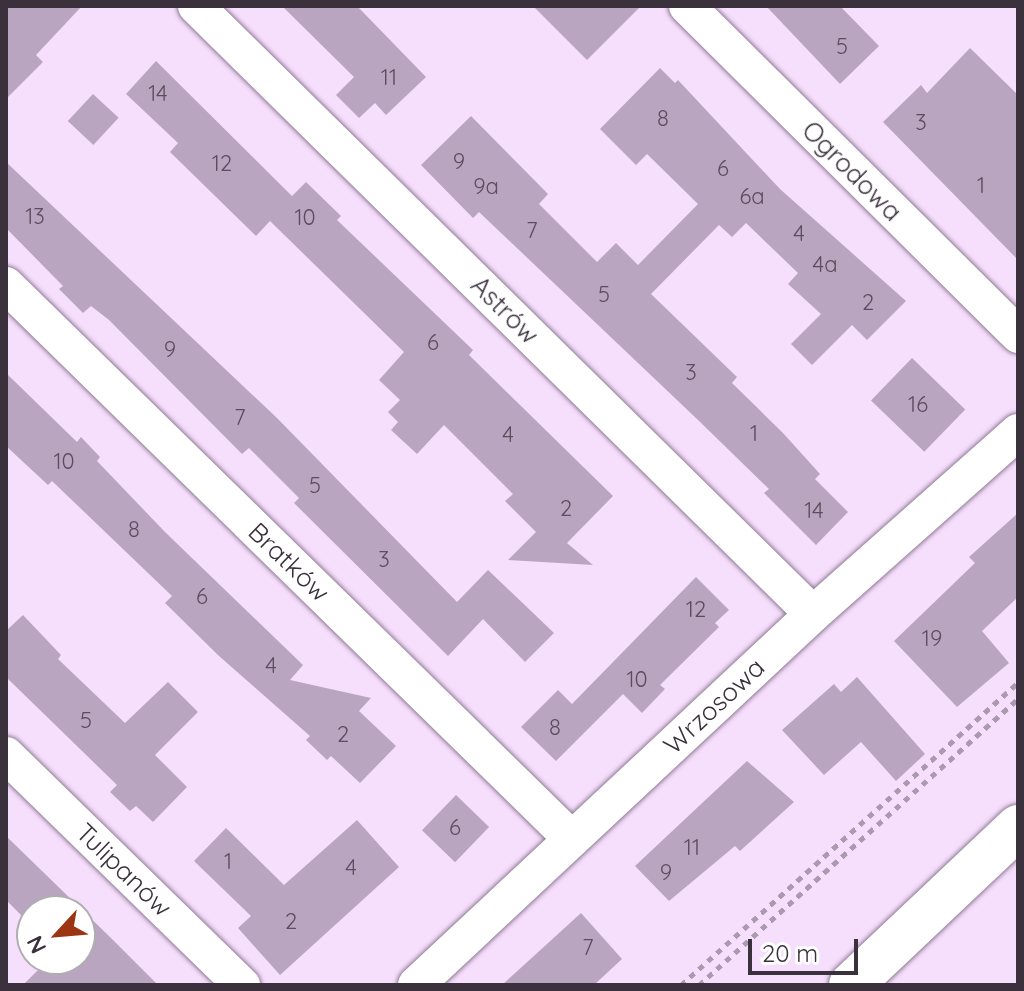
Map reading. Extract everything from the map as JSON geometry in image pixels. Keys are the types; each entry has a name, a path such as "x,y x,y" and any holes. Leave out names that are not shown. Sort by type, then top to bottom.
{"main road":[{"path":"851,985 1018,827"}],"street":[{"name":"Astrów","path":"196,6 813,614"},
{"name":"Ogrodowa","path":"687,6 1018,335"},
{"name":"Bratków","path":"6,285 572,839"},
{"name":"Wrzosowa","path":"416,985 813,614 1018,432"},
{"name":"Tulipanów","path":"6,755 242,985"}],"path":[{"path":"681,985 1018,683"},
{"path":"699,985 1018,699"}],"building":[{"path":"6,6 82,6 36,55 43,62 6,99"},
{"path":"282,6 357,6 426,77 386,115 375,103 359,118 336,95 354,77"},
{"path":"533,6 641,6 587,60"},
{"path":"766,6 840,6 879,46 840,84"},
{"path":"970,48 1018,95 1018,260 883,122 921,85 927,93"},
{"path":"156,61 292,196 306,182 341,216 337,220 473,350 469,355 613,496 567,543 593,565 508,560 536,532 505,501 513,494 444,425 417,454 391,430 398,422 388,412 400,400 379,380 404,352 270,221 256,236 170,152 178,143 126,94"},
{"path":"660,68 675,83 678,80 780,189 906,301 867,340 852,325 812,365 791,344 821,314 788,284 798,273 746,223 732,237 719,225 651,294 737,377 732,383 820,474 815,479 848,512 816,545 764,493 769,489 697,419 479,212 473,218 421,165 471,116 548,194 539,204 597,262 616,243 638,265 698,204 647,154 636,165 600,129"},
{"path":"93,94 119,118 93,145 68,121"},
{"path":"6,162 277,418 457,602 488,570 554,633 525,662 483,619 448,656 294,503 299,498 249,448 242,454 109,320 91,306 83,313 59,289 63,286 6,228"},
{"path":"912,358 965,409 924,452 871,400"},
{"path":"6,373 77,442 81,437 100,457 97,461 165,532 303,665 290,680 371,698 359,711 396,746 360,783 331,756 327,760 306,740 310,736 219,656 165,603 172,596 52,481 48,485 6,446"},
{"path":"1018,513 1018,597 982,631 1009,663 957,707 894,641 975,563 969,557"},
{"path":"696,577 729,610 715,623 719,627 660,685 665,689 642,713 623,694 556,761 521,727 558,690 572,704"},
{"path":"23,615 61,655 58,659 125,723 168,682 198,712 155,755 187,787 153,822 136,806 130,811 110,792 117,785 6,677 6,631"},
{"path":"857,677 925,754 896,781 861,742 824,775 782,730 834,684 841,692"},
{"path":"747,761 794,802 740,851 735,846 669,901 635,866"},
{"path":"456,795 489,827 455,862 422,830"},
{"path":"357,820 399,867 280,975 238,928 251,916 194,861 226,828 284,885"},
{"path":"6,836 67,895 16,895 16,910 6,900"},
{"path":"581,913 622,959 594,985 502,985"},
{"path":"96,923 158,985 23,985 33,975 96,975"}]}
